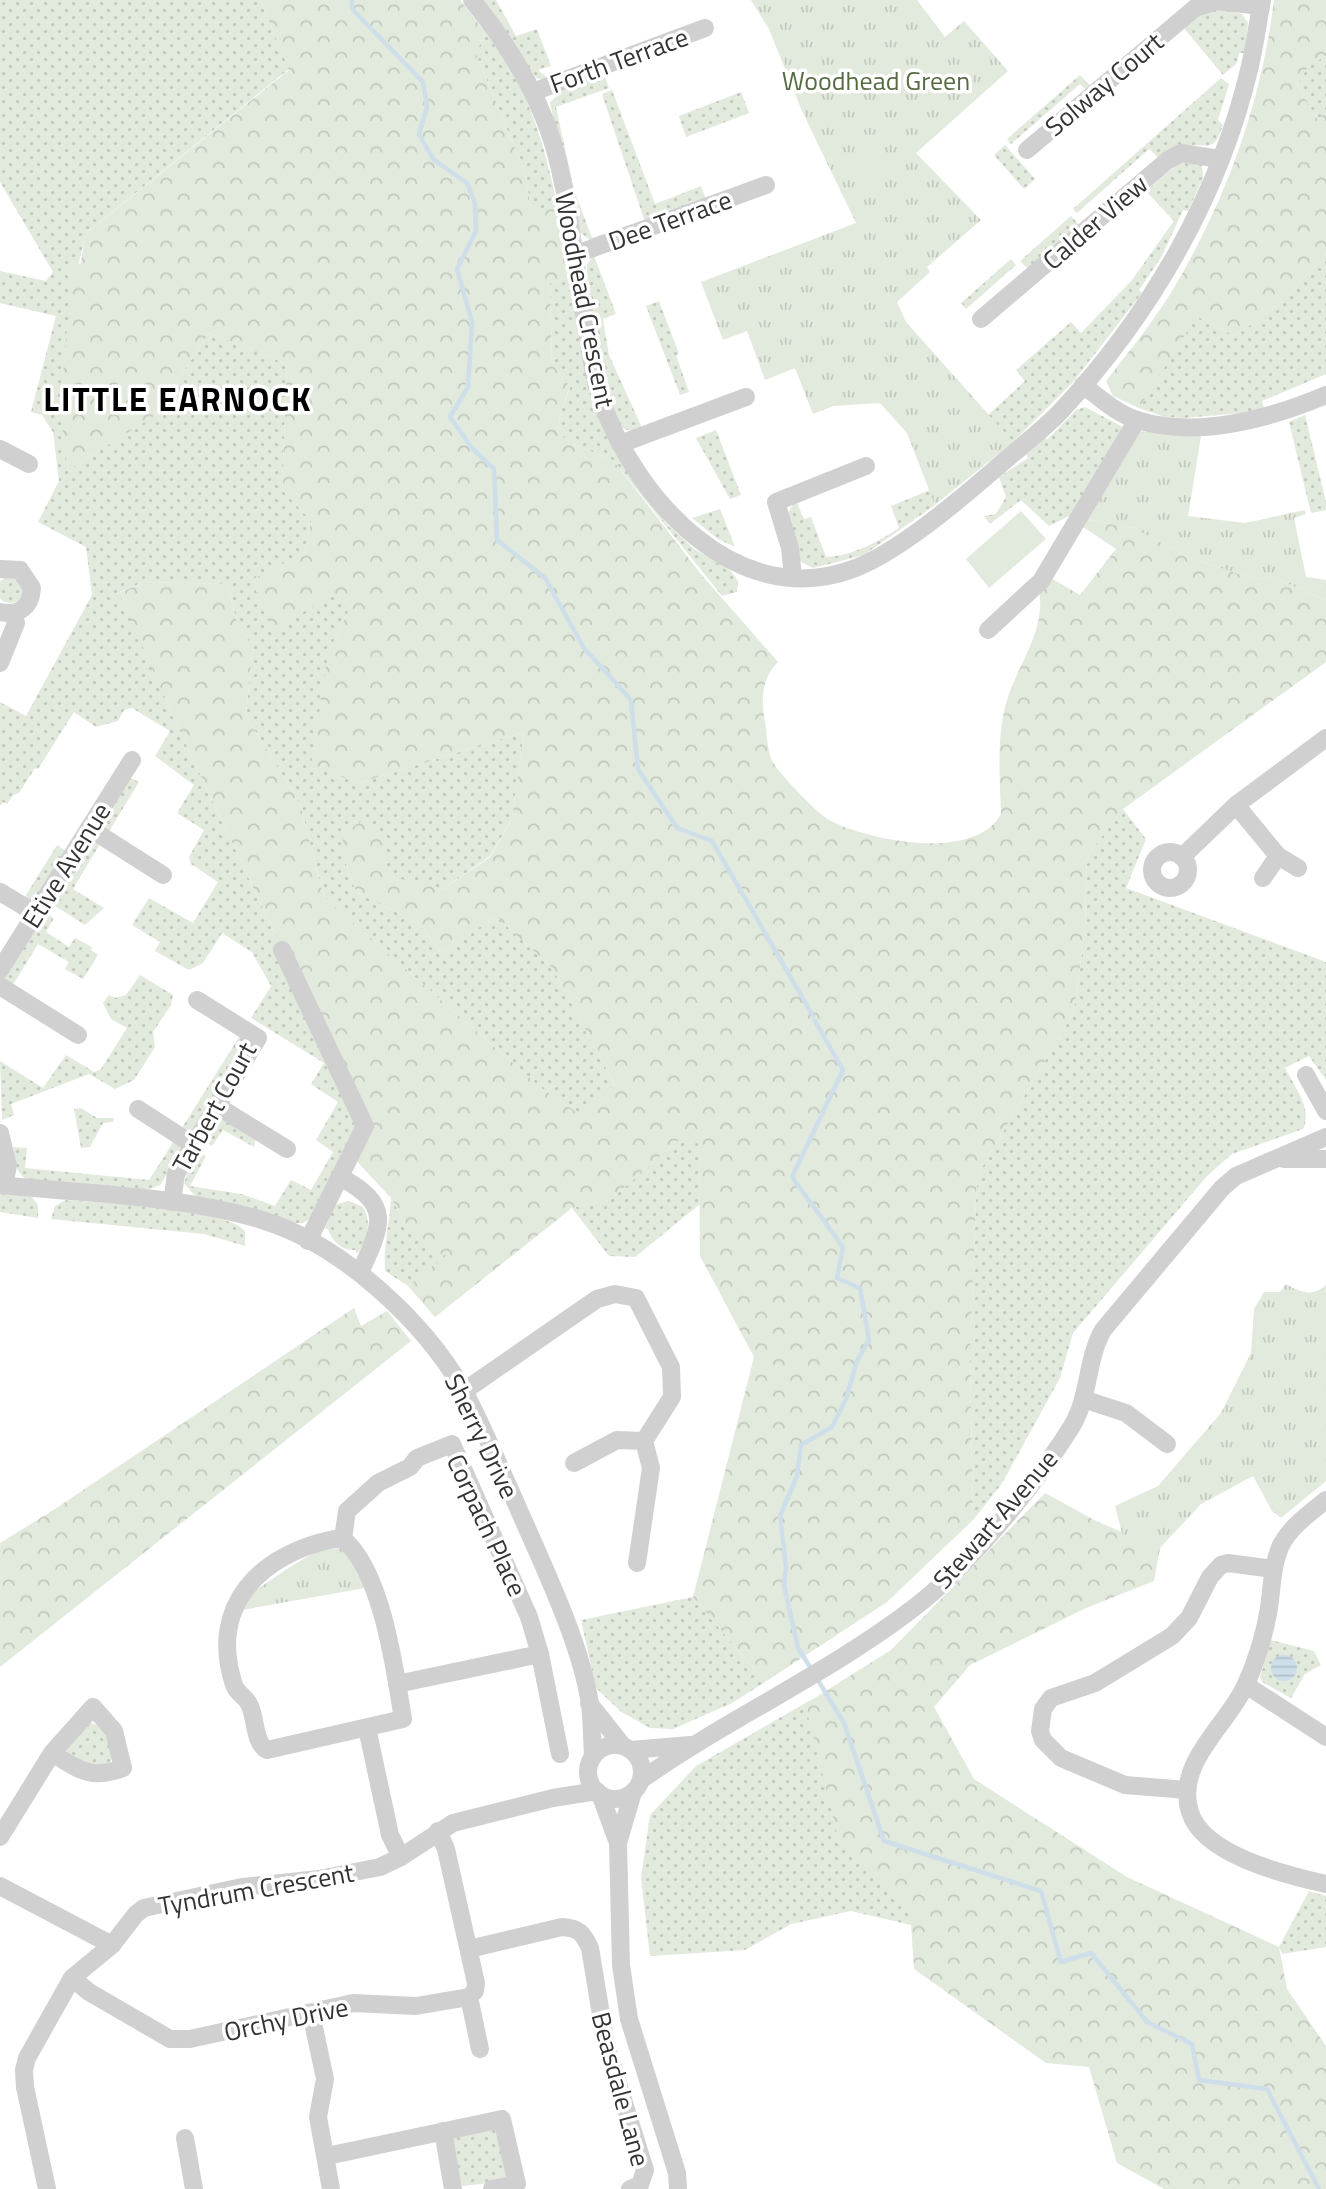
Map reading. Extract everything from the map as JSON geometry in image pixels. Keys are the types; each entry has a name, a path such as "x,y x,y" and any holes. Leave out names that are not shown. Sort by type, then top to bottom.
{"street":[{"name":"Woodhead Crescent","path":"472,0 513,56 533,92 548,130 560,173 600,398 620,444 688,534 715,553 752,570 793,577 822,576 853,569 902,541 990,473 1060,413 1131,328 1170,267 1220,159 1250,67 1261,3"},
{"name":"Solway Court","path":"1027,150 1195,8 1217,1 1261,3"},
{"name":"Forth Terrace","path":"533,92 705,28"},
{"name":"Calder View","path":"981,320 1168,160 1181,153 1220,159"},
{"name":"Dee Terrace","path":"574,255 766,186"},
{"path":"1083,385 1115,410 1137,420 1191,426 1236,423 1279,414 1326,395"},
{"path":"620,444 746,397"},
{"path":"988,630 1041,581 1137,420"},
{"path":"0,449 29,464"},
{"path":"793,577 790,548 776,502 866,466"},
{"path":"0,569 20,570 30,581 30,601 7,612 16,623 0,663"},
{"path":"1182,858 1236,805 1326,738"},
{"name":"Etive Avenue","path":"0,970 132,760"},
{"path":"1236,805 1278,856 1298,869"},
{"path":"89,828 163,875"},
{"path":"1263,878 1278,856"},
{"path":"0,892 35,913"},
{"path":"282,950 365,1126 342,1178 308,1241"},
{"path":"0,986 78,1035"},
{"name":"Tarbert Court","path":"172,1202 176,1174 258,1038 197,1000"},
{"path":"1306,1074 1326,1111"},
{"path":"217,1106 287,1149"},
{"path":"138,1109 192,1144"},
{"path":"0,1133 8,1166 2,1185"},
{"path":"1326,1137 1326,1146"},
{"name":"Stewart Avenue","path":"637,1786 691,1745 752,1711 905,1615 939,1587 1012,1508 1058,1448 1083,1399 1094,1347 1113,1318 1222,1188 1250,1168 1326,1137"},
{"name":"Stewart Avenue","path":"1274,1160 1326,1159"},
{"path":"342,1178 366,1191 377,1208 378,1226 360,1273"},
{"name":"Sherry Drive","path":"2,1185 172,1202 264,1221 308,1241 360,1273 394,1300 427,1339 464,1391 547,1574 589,1703 591,1761"},
{"path":"464,1391 597,1299 615,1294 636,1298 671,1367 672,1397 644,1441 651,1468 637,1563"},
{"path":"1083,1399 1126,1413 1167,1444"},
{"path":"573,1463 617,1440 644,1441"},
{"name":"Corpach Place","path":"342,1539 347,1511 377,1483 410,1467 417,1458 452,1444 529,1617 540,1654 560,1754"},
{"path":"1326,1500 1289,1533 1273,1569 1264,1629 1246,1685 1213,1733 1193,1770 1187,1790 1189,1812 1198,1829 1215,1843 1271,1869 1326,1884"},
{"path":"342,1539 353,1547 381,1608 403,1719 262,1748 251,1706 235,1688 227,1652 233,1607 243,1589 299,1547 342,1539"},
{"path":"1187,1790 1125,1785 1061,1758 1043,1740 1040,1731 1042,1709 1051,1698 1095,1683 1172,1636 1189,1618 1210,1577 1221,1565 1228,1563 1273,1569"},
{"path":"397,1684 540,1654"},
{"path":"1246,1685 1326,1737"},
{"name":"Sherry Drive","path":"589,1703 627,1748"},
{"path":"367,1728 390,1835 401,1857"},
{"name":"Stewart Avenue","path":"627,1748 691,1745"},
{"path":"618,1843 598,1793 591,1784 591,1761 606,1746 627,1748 640,1763 637,1786 618,1843 621,1965 629,2019 677,2173 678,2189"},
{"path":"0,1837 52,1753"},
{"name":"Tyndrum Crescent","path":"554,1798 591,1761"},
{"path":"598,1793 615,1798 637,1786"},
{"name":"Tyndrum Crescent","path":"47,2189 24,2070 33,2047 72,1978 112,1945 144,1908 242,1887 318,1879 380,1867 453,1824 554,1798 598,1793"},
{"path":"438,1831 446,1849 476,1983 475,1991 470,1997 480,2049"},
{"path":"0,1886 112,1945"},
{"name":"Beasdale Lane","path":"469,1949 562,1927 574,1928 584,1934 590,1948 606,2045 645,2170 640,2185 630,2189"},
{"name":"Orchy Drive","path":"72,1978 89,1992 170,2039 190,2039 353,2003 416,2006 470,1997"},
{"path":"311,2013 325,2079 318,2117 331,2189"},
{"path":"327,2157 502,2119 524,2187 492,2189"},
{"path":"443,2131 453,2189"},
{"path":"185,2138 194,2189"}],"green space":[{"path":"0,0 260,0 289,69 86,233 69,305 61,413 68,470 154,416 209,333 287,364 282,489 311,521 305,552 251,581 330,594 351,606 328,653 359,783 524,732 512,819 490,856 443,889 382,875 386,835 345,861 356,892 420,924 441,953 496,916 553,969 615,1085 582,1117 540,1087 324,897 300,804 246,716 253,644 238,626 227,584 144,582 120,592 176,723 365,1126 312,1217 303,1223 291,1223 230,1203 195,1196 184,1183 196,1150 206,1156 190,1186 241,1194 275,1206 291,1180 311,1190 333,1152 316,1140 338,1102 311,1084 324,1063 251,1018 271,986 252,952 222,933 203,963 189,970 155,951 160,942 132,925 149,898 193,923 218,882 191,864 189,857 204,830 177,813 194,785 155,756 170,731 132,708 124,710 118,721 96,727 74,712 38,769 35,768 19,793 13,795 7,804 3,802 0,806 0,702 26,716 92,595 86,547 38,522 59,481 53,432 42,415 31,412 56,316 0,303 0,271 46,281 53,272 0,182"},
{"path":"260,0 460,0 485,32 476,54 525,173 531,209 558,209 569,277 550,283 552,364 570,387 561,411 558,432 570,443 613,460 700,573 778,662 768,675 763,698 770,755 792,786 831,821 870,835 895,840 946,843 969,838 988,829 1001,814 1000,737 1004,711 1034,636 1040,605 1039,588 1049,577 1080,595 1116,549 1083,527 1085,519 1133,528 1193,559 1254,579 1272,577 1326,600 1326,662 1123,809 1087,856 1085,929 1074,1012 977,1176 970,1354 973,1520 887,1602 765,1682 693,1597 754,1357 700,1256 699,1141 677,1141 610,1200 572,1208 435,1317 408,1286 448,1254 433,1253 406,1224 391,1198 352,1156 365,1126 176,723 119,593 144,582 227,584 238,626 253,644 246,716 300,804 324,897 540,1087 582,1116 615,1085 553,969 496,916 441,953 420,924 356,892 345,861 342,834 365,819 386,835 383,875 443,889 490,857 512,819 524,732 359,783 311,766 328,653 351,606 330,594 275,632 251,580 305,552 311,521 282,489 287,364 209,333 154,416 68,470 60,411 68,318 68,270 81,263 85,234 289,70"},
{"path":"482,0 496,0 516,36 537,29 551,66 538,70 552,82 536,78"},
{"name":"Woodhead Green","path":"751,0 917,0 945,37 964,21 1008,71 916,153 981,220 927,267 930,272 897,302 906,322 1013,442 935,505 907,433 880,403 833,406 813,414 795,368 765,380 747,331 723,340 701,282 856,223 802,111 769,29"},
{"path":"1274,0 1326,0 1326,56 1309,65 1297,85 1318,120 1326,111 1326,254 1283,301 1235,336 1197,316 1139,408 1113,396 1106,381 1170,294 1212,215 1252,110"},
{"path":"1219,8 1242,14 1248,23 1245,53 1239,53 1237,63 1223,75 1183,27 1197,15"},
{"path":"485,32 513,74 533,116 558,209 531,209 525,173 476,54"},
{"path":"1326,56 1326,111 1318,120 1297,85 1309,65"},
{"path":"1080,75 1093,88 1088,92 1080,84 1011,144 1007,139"},
{"path":"598,76 605,77 609,88 556,107 574,190 592,238 641,221 642,223 591,241 579,231 550,103 562,90"},
{"path":"1221,78 1229,84 1218,120 1223,125 1213,144 1182,147 1159,158 1149,149 1077,213 1073,209"},
{"path":"612,90 655,204 701,186 706,199 645,222 602,94"},
{"path":"741,92 749,113 686,137 679,116"},
{"path":"1005,145 1035,179 1024,189 994,155"},
{"path":"880,148 894,170 869,191 856,167"},
{"path":"1190,161 1202,164 1203,178 1188,211 1183,210 1162,256 1139,290 1142,293 1073,382 1013,442 988,415 1025,381 1016,370 1071,322 1081,333 1132,280 1174,221 1146,191 1179,163"},
{"path":"1071,216 1081,227 1029,270 1020,261"},
{"path":"1326,254 1326,374 1262,401 1265,411 1184,418 1165,417 1139,408 1195,315 1235,336 1283,301"},
{"path":"594,256 616,314 603,319 609,355 642,428 637,430 622,427 615,416 603,379 587,275 587,264"},
{"path":"1011,259 1016,265 966,309 961,303"},
{"path":"569,277 592,398 604,430 666,523 694,549 730,570 738,581 737,592 722,596 613,460 570,443 558,432 561,411 570,388 552,364 550,283"},
{"path":"659,301 679,354 676,355 689,392 680,395 646,306"},
{"path":"1085,407 1123,427 1073,514 1049,526 1021,500 990,524 984,516 996,514 1006,497 999,477 1028,458 1026,455 1044,438 1048,439 1076,410"},
{"path":"1305,415 1326,502 1326,510 1311,513 1289,422"},
{"path":"716,430 741,495 730,499 696,438"},
{"path":"1135,431 1201,436 1188,516 1245,523 1305,510 1306,514 1294,518 1306,577 1326,580 1326,600 1272,577 1254,579 1193,559 1133,528 1085,519"},
{"path":"930,490 935,505 864,555 813,568 798,560 786,517 793,504 797,503 804,519 811,517 826,557 836,556 864,547 899,528 891,506"},
{"path":"720,509 735,547 718,539 692,518"},
{"path":"1021,511 1046,539 989,588 966,559"},
{"path":"10,577 19,581 23,590 19,599 10,603 1,599 -3,590 1,581"},
{"path":"131,778 139,782 108,833 98,826"},
{"path":"1123,809 1146,839 1126,888 1326,962 1326,1080 1309,1056 1285,1068 1304,1106 1306,1114 1303,1129 1232,1154 1207,1176 1073,1333 1060,1378 1001,1485 973,1520 970,1354 977,1176 1074,1012 1085,929 1087,856"},
{"path":"92,836 101,842 73,889 104,908 85,925 50,903"},
{"path":"57,845 67,852 33,907 23,900"},
{"path":"44,912 54,918 46,932 69,947 75,938 92,947 91,950 98,955 83,979 65,969 69,962 38,944 11,988 2,981"},
{"path":"140,975 173,995 171,1005 153,1032 155,1047 134,1080 115,1089 89,1074 11,1104 14,1115 2,1120 0,1061 43,1088 66,1055 94,1072 101,1069 127,1028 111,1019 103,1003 109,995 115,998 126,995"},
{"path":"241,1034 251,1040 191,1137 180,1131"},
{"path":"81,1108 97,1118 114,1118 113,1122 103,1123 90,1147 81,1148 74,1109"},
{"path":"219,1116 256,1138 254,1147 223,1130 212,1146 202,1140"},
{"path":"176,1138 186,1145 160,1185 144,1191 27,1180 18,1169 13,1147 27,1148 25,1168 149,1180"},
{"path":"677,1141 699,1141 700,1204 635,1257 609,1256 572,1208 610,1200"},
{"path":"0,1193 32,1197 38,1205 38,1218 0,1212"},
{"path":"391,1198 406,1224 449,1254 408,1286 385,1271"},
{"path":"66,1200 162,1208 214,1217 234,1223 245,1231 245,1246 204,1234 51,1219 55,1206"},
{"path":"349,1201 363,1207 368,1225 364,1243 357,1254 355,1250 338,1244 328,1229 325,1229 334,1205"},
{"path":"1286,1284 1306,1292 1316,1291 1326,1285 1326,1481 1281,1518 1272,1511 1253,1476 1201,1504 1160,1548 1124,1541 1115,1506 1158,1486 1221,1413 1251,1353 1254,1309 1264,1292 1280,1292"},
{"path":"354,1308 361,1326 387,1311 411,1341 0,1667 0,1543"},
{"path":"1045,1493 1096,1521 1160,1548 1154,1581 1086,1608 970,1665 934,1707 974,1779 1127,1877 1279,1947 1287,1989 1326,2046 1326,2189 1164,2189 1117,2163 1089,2067 1046,2063 914,1969 910,1909 839,1841 805,1704 891,1650"},
{"path":"345,1548 365,1588 242,1610 249,1595 290,1567 320,1549"},
{"path":"693,1597 765,1682 732,1703 673,1729 650,1728 620,1711 596,1688 581,1620"},
{"path":"1271,1640 1314,1651 1321,1665 1305,1674 1291,1698 1262,1682 1260,1677"},
{"path":"809,1701 839,1841 911,1909 911,1925 851,1911 791,1924 745,1950 650,1956 641,1878 650,1815 696,1766"},
{"path":"90,1723 104,1731 107,1736 113,1757 109,1764 93,1767 66,1751 67,1746"},
{"path":"1309,1891 1326,1896 1326,1947 1282,1954 1279,1947"},
{"path":"495,2129 499,2132 508,2175 499,2182 462,2186 452,2143 454,2137"}],"shaded area":[{"path":"1284,1655 1293,1659 1297,1668 1293,1677 1284,1681 1275,1677 1271,1668 1275,1659"}],"waterway":[{"path":"352,0 352,9 423,82 427,107 419,134 433,159 467,183 475,203 476,231 457,269 472,322 468,387 450,417 471,447 494,469 497,540 545,578 584,648 631,700 638,769 677,828 712,841 813,1016"},
{"path":"812,1670 798,1648 784,1585 786,1567 780,1516 797,1476 801,1445 832,1427 846,1399 857,1361 869,1340 860,1288 837,1278 843,1247 792,1177 843,1070 815,1021"},
{"path":"816,1677 844,1723 884,1841 1041,1891 1061,1962 1091,1953 1147,2022 1192,2044 1199,2080 1267,2089 1319,2189"}],"district":[{"name":"LITTLE EARNOCK","path":"178,399"}]}
